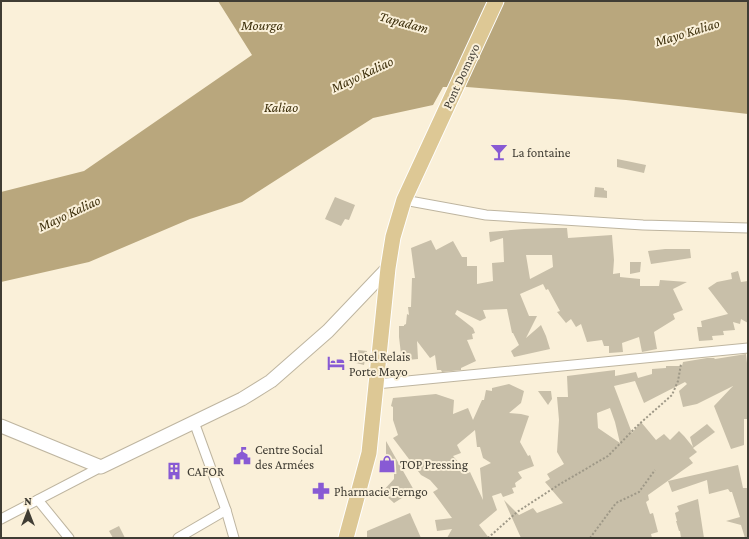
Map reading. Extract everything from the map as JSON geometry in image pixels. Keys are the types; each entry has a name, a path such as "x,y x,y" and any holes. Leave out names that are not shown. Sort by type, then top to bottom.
{"main road":[{"name":"Pont Domayo","path":"346,538 369,453 388,268 393,237 404,200 496,1"}],"street":[{"path":"404,200 486,215 643,225 748,228"},
{"path":"1,519 101,467 242,399 271,381 328,331 388,268"},
{"path":"376,384 748,348"},
{"path":"194,422 226,510 234,538"},
{"path":"1,426 101,467"},
{"path":"38,500 69,538"},
{"path":"178,538 226,510"}],"path":[{"path":"488,538 518,512 560,484 608,456 637,426 672,395 678,381 683,354"},
{"path":"590,538 616,503 638,492 655,470"}],"water":[{"name":"Kaliao","path":"218,1 748,1 748,114 626,100 467,87 443,87 433,105 373,118 242,202 190,219 89,262 1,282 1,192 84,171 252,55"}],"building":[{"path":"617,159 646,165 644,173 617,167"},
{"path":"595,187 604,188 604,190 607,191 607,198 594,197"},
{"path":"335,197 355,205 349,220 345,219 341,226 325,219"},
{"path":"567,228 568,238 612,235 614,260 613,274 620,273 620,277 640,279 640,286 659,286 660,280 687,282 673,289 683,310 673,314 675,319 654,332 657,349 642,352 639,337 622,343 623,352 609,353 609,346 604,346 602,340 587,342 581,324 576,327 571,319 566,323 557,312 560,311 548,289 546,290 543,284 520,294 529,316 537,316 526,338 541,325 550,349 514,357 511,351 519,345 512,333 507,309 483,310 486,318 480,321 457,310 455,314 473,328 475,333 472,334 473,339 467,340 476,361 461,368 461,370 442,372 441,370 437,370 435,355 430,358 417,341 418,359 387,362 388,357 401,354 399,326 404,326 406,324 407,314 409,315 408,307 411,307 412,278 415,278 411,248 431,240 436,250 453,241 462,257 467,257 467,266 477,266 477,284 493,281 492,263 504,262 503,238 490,242 489,232 524,229","holes":["526,255 552,255 553,267 530,279"]},
{"path":"690,249 691,258 651,264 648,251"},
{"path":"630,262 641,262 640,272 630,274"},
{"path":"738,271 741,282 748,281 748,323 741,319 740,324 733,322 735,330 723,331 724,335 712,336 713,340 699,341 697,327 702,327 701,321 728,314 708,288 717,282 732,279 731,273"},
{"path":"358,350 367,351 364,365 356,363"},
{"path":"746,354 748,363 748,419 744,419 744,445 731,449 714,406 733,386 697,404 683,407 679,391 687,384 685,382 644,403 635,381 614,386 632,433 641,422 656,440 664,434 670,440 679,431 693,447 690,437 707,424 715,432 693,448 697,452 689,458 693,463 648,495 649,500 646,502 650,514 653,513 658,532 651,534 652,538 521,538 504,500 519,515 533,508 537,513 563,503 545,482 550,479 547,474 564,464 557,452 559,420 557,397 568,397 567,376 615,370 615,376 636,372 638,378 652,374 652,369 666,368 666,366 682,366 683,362 707,358 715,359","holes":["610,408 620,443 598,428 597,413"]},
{"path":"509,384 524,391 521,403 509,413 529,416 520,442 528,456 530,455 534,466 518,472 522,478 515,483 516,487 512,488 514,493 503,497 501,493 492,496 497,510 479,525 489,538 447,538 452,529 437,531 435,520 452,518 433,492 438,489 430,480 421,475 393,438 398,435 393,420 393,407 391,406 393,398 436,394 454,400 453,414 468,408 473,420 482,400 484,400 486,390 492,391 492,388","holes":["475,430 477,447 480,447 483,458 491,463 480,468 483,500 470,472 468,473 453,456 461,453 457,445"]},
{"path":"538,391 551,391 552,399 548,405"},
{"path":"386,441 415,492 394,503 382,492 394,479 394,464 386,464"},
{"path":"738,465 743,488 748,488 748,538 745,538 741,525 726,521 740,517 732,492 728,489 709,494 707,480 672,492 668,481"},
{"path":"698,499 704,538 681,538 675,513 679,511 677,506"},
{"path":"410,513 421,538 367,538 367,531"},
{"path":"119,526 125,538 113,538 109,531"}],"place":[{"name":"La fontaine","path":"499,152"},
{"name":"Hotel Relais Porte Mayo","path":"336,363"},
{"name":"Centre Social des Armées","path":"242,456"},
{"name":"TOP Pressing","path":"387,464"},
{"name":"CAFOR","path":"174,471"},
{"name":"Pharmacie Ferngo","path":"321,491"}],"water label":[{"name":"Tapadam","path":"404,22"},
{"name":"Mourga","path":"262,25"},
{"name":"Mayo Kaliao","path":"687,32"},
{"name":"Mayo Kaliao","path":"362,74"},
{"name":"Mayo Kaliao","path":"69,213"}]}
